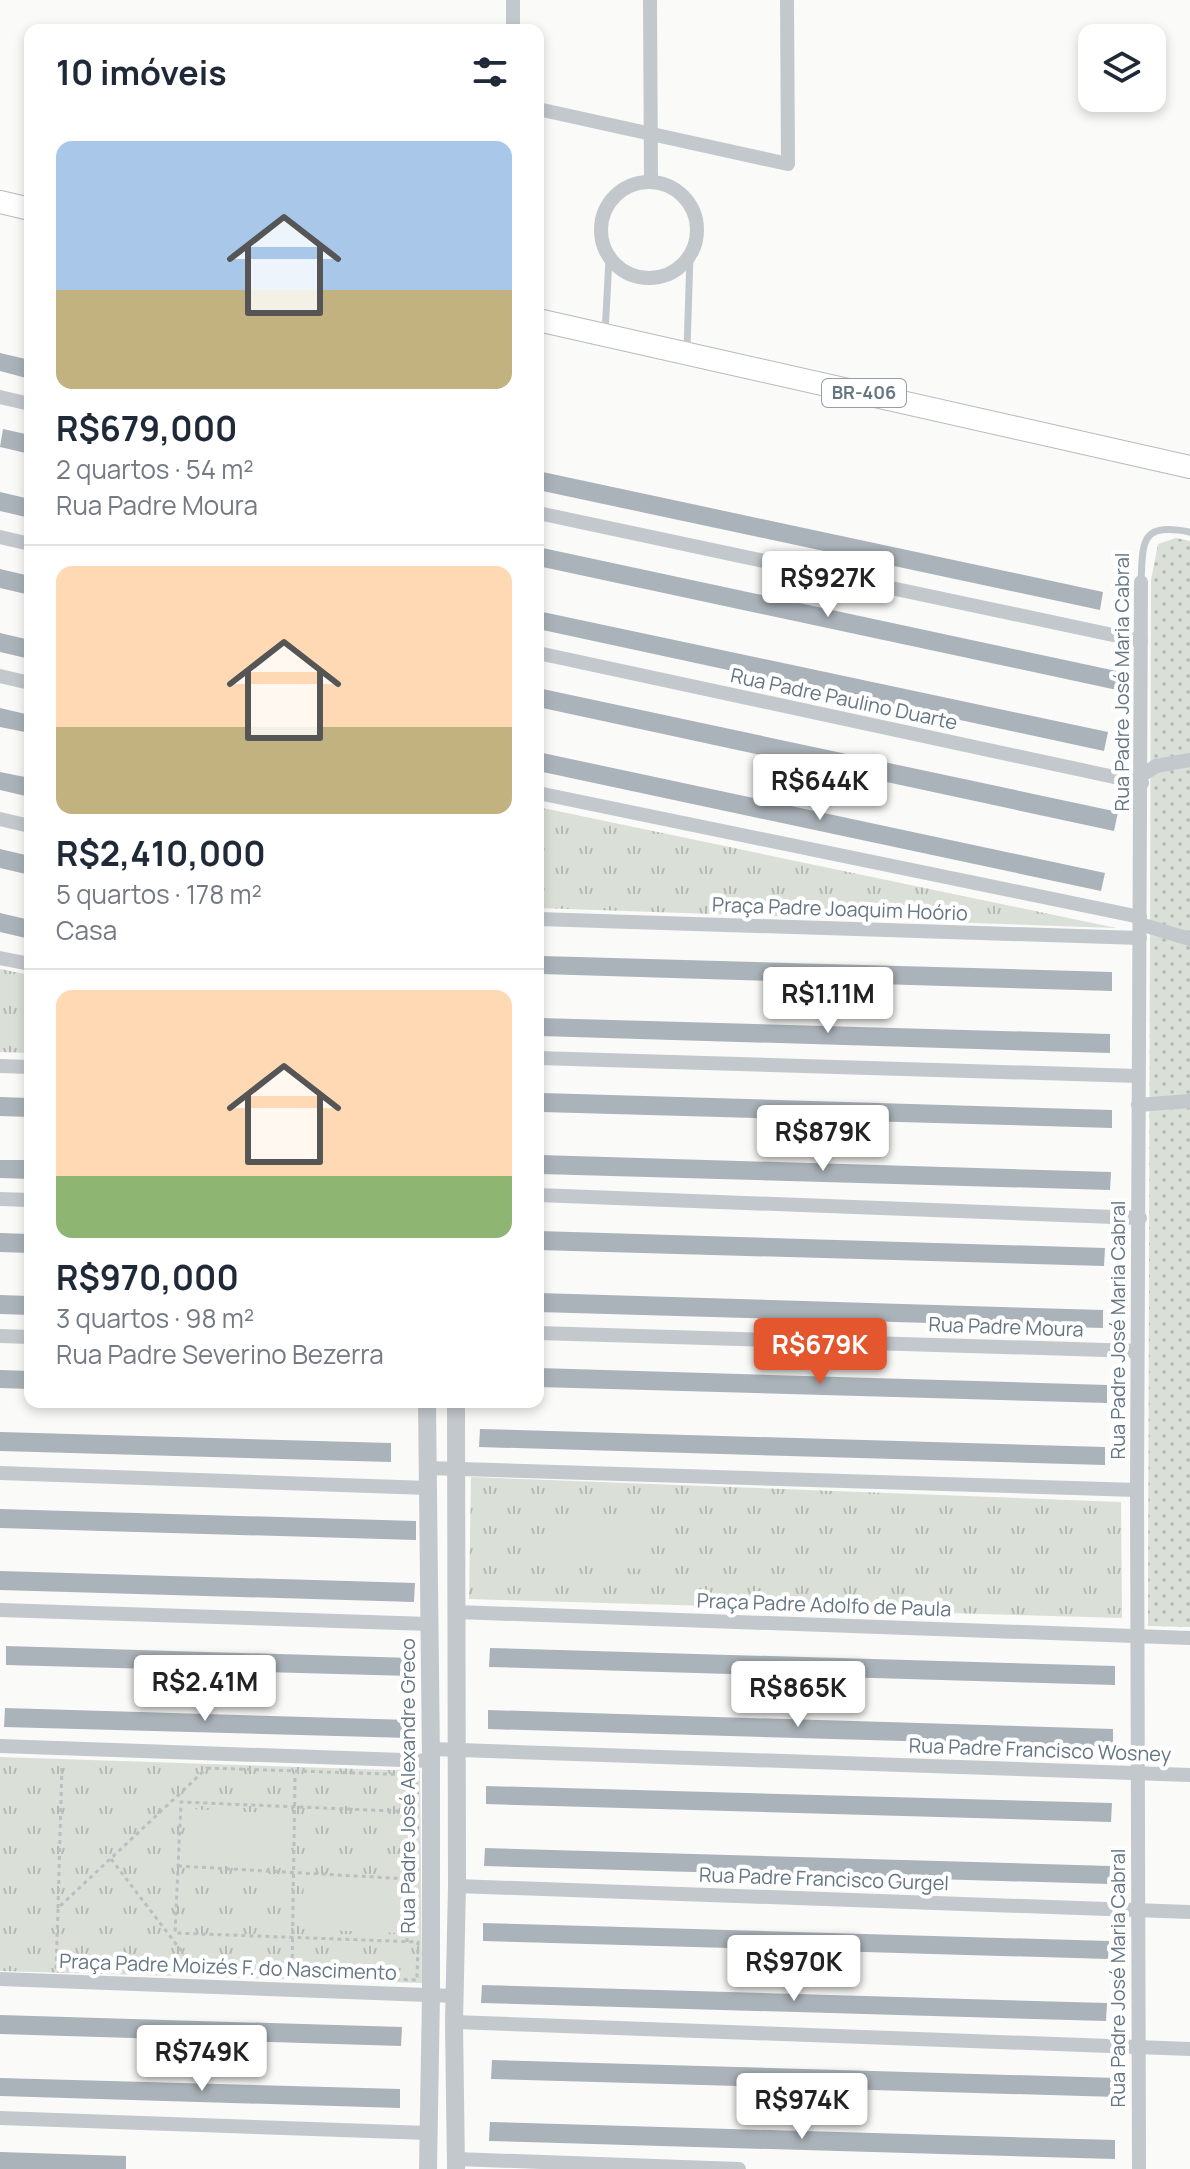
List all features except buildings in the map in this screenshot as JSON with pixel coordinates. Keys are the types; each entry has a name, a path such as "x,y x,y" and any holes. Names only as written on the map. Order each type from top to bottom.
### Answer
{"main road":[{"path":"0,202 24,208"},
{"name":"BR-406","path":"544,321 1190,467"}],"street":[{"path":"513,0 513,24"},
{"path":"650,0 651,182"},
{"path":"544,110 788,164 787,0"},
{"path":"635,183 668,185 682,194 692,207 697,223 697,240 690,256 666,276 651,279 635,277 621,270 609,259 602,246 602,215 610,201 621,190 635,183"},
{"path":"0,397 24,403"},
{"path":"544,514 1141,641"},
{"path":"0,537 24,543"},
{"name":"Rua Padre José Maria Cabral","path":"1139,2169 1137,1351 1141,582"},
{"name":"Rua Padre Paulino Duarte","path":"544,654 1142,779"},
{"path":"0,676 24,682"},
{"path":"1142,779 1156,766 1190,760"},
{"name":"Praça Padre Joaquim Hoório","path":"544,794 1140,926"},
{"path":"0,819 24,825"},
{"name":"Praça Padre Joaquim Hoório","path":"544,919 1140,926"},
{"path":"1140,926 1190,939"},
{"path":"0,958 24,963"},
{"path":"544,1058 1138,1076"},
{"path":"0,1066 24,1067"},
{"path":"1138,1105 1190,1101"},
{"path":"544,1195 1140,1218"},
{"path":"0,1199 24,1200"},
{"name":"Rua Padre Moura","path":"544,1333 1137,1351"},
{"path":"0,1336 24,1337"},
{"name":"Rua Padre José Alexandre Greco","path":"427,1408 431,1755 428,2169"},
{"path":"456,1408 456,2164 739,2169"},
{"path":"427,1468 1137,1490"},
{"path":"0,1473 428,1488"},
{"path":"0,1610 429,1624"},
{"name":"Praça Padre Adolfo de Paula","path":"457,1612 1190,1638"},
{"path":"0,1746 431,1755"},
{"name":"Rua Padre Francisco Wosney","path":"431,1755 457,1749 1190,1775"},
{"name":"Rua Padre Francisco Gurgel","path":"457,1886 1190,1912"},
{"name":"Praça Padre Moizés F. do Nascimento","path":"0,1979 454,1996"},
{"path":"454,2022 1190,2049"},
{"path":"0,2118 428,2133"}],"lane":[{"path":"687,353 690,256"},
{"path":"605,335 609,259"},
{"name":"Rua Padre José Maria Cabral","path":"1141,582 1146,537 1166,530 1190,532"}],"path":[{"path":"56,1969 62,1763"},
{"path":"192,1767 416,1775 417,1812 181,1802 175,1933 418,1942"},
{"path":"58,1908 207,1768"},
{"path":"292,1990 295,1769"},
{"path":"407,1942 411,1812"},
{"path":"110,1858 199,1973"},
{"path":"178,1866 409,1879"}],"green space":[{"path":"1176,538 1190,541 1190,1627 1148,1626 1151,580 1158,544"},
{"path":"544,808 1116,928 544,908"},
{"path":"0,969 24,974 24,1053 0,1052"},
{"path":"471,1477 1121,1502 1122,1618 469,1599"},
{"path":"547,1514 645,1519 642,1569 544,1563"},
{"path":"0,1757 420,1771 422,1983 0,1971"},
{"path":"190,1809 288,1814 285,1864 187,1858"},
{"path":"304,1879 402,1883 400,1933 302,1929"}]}
